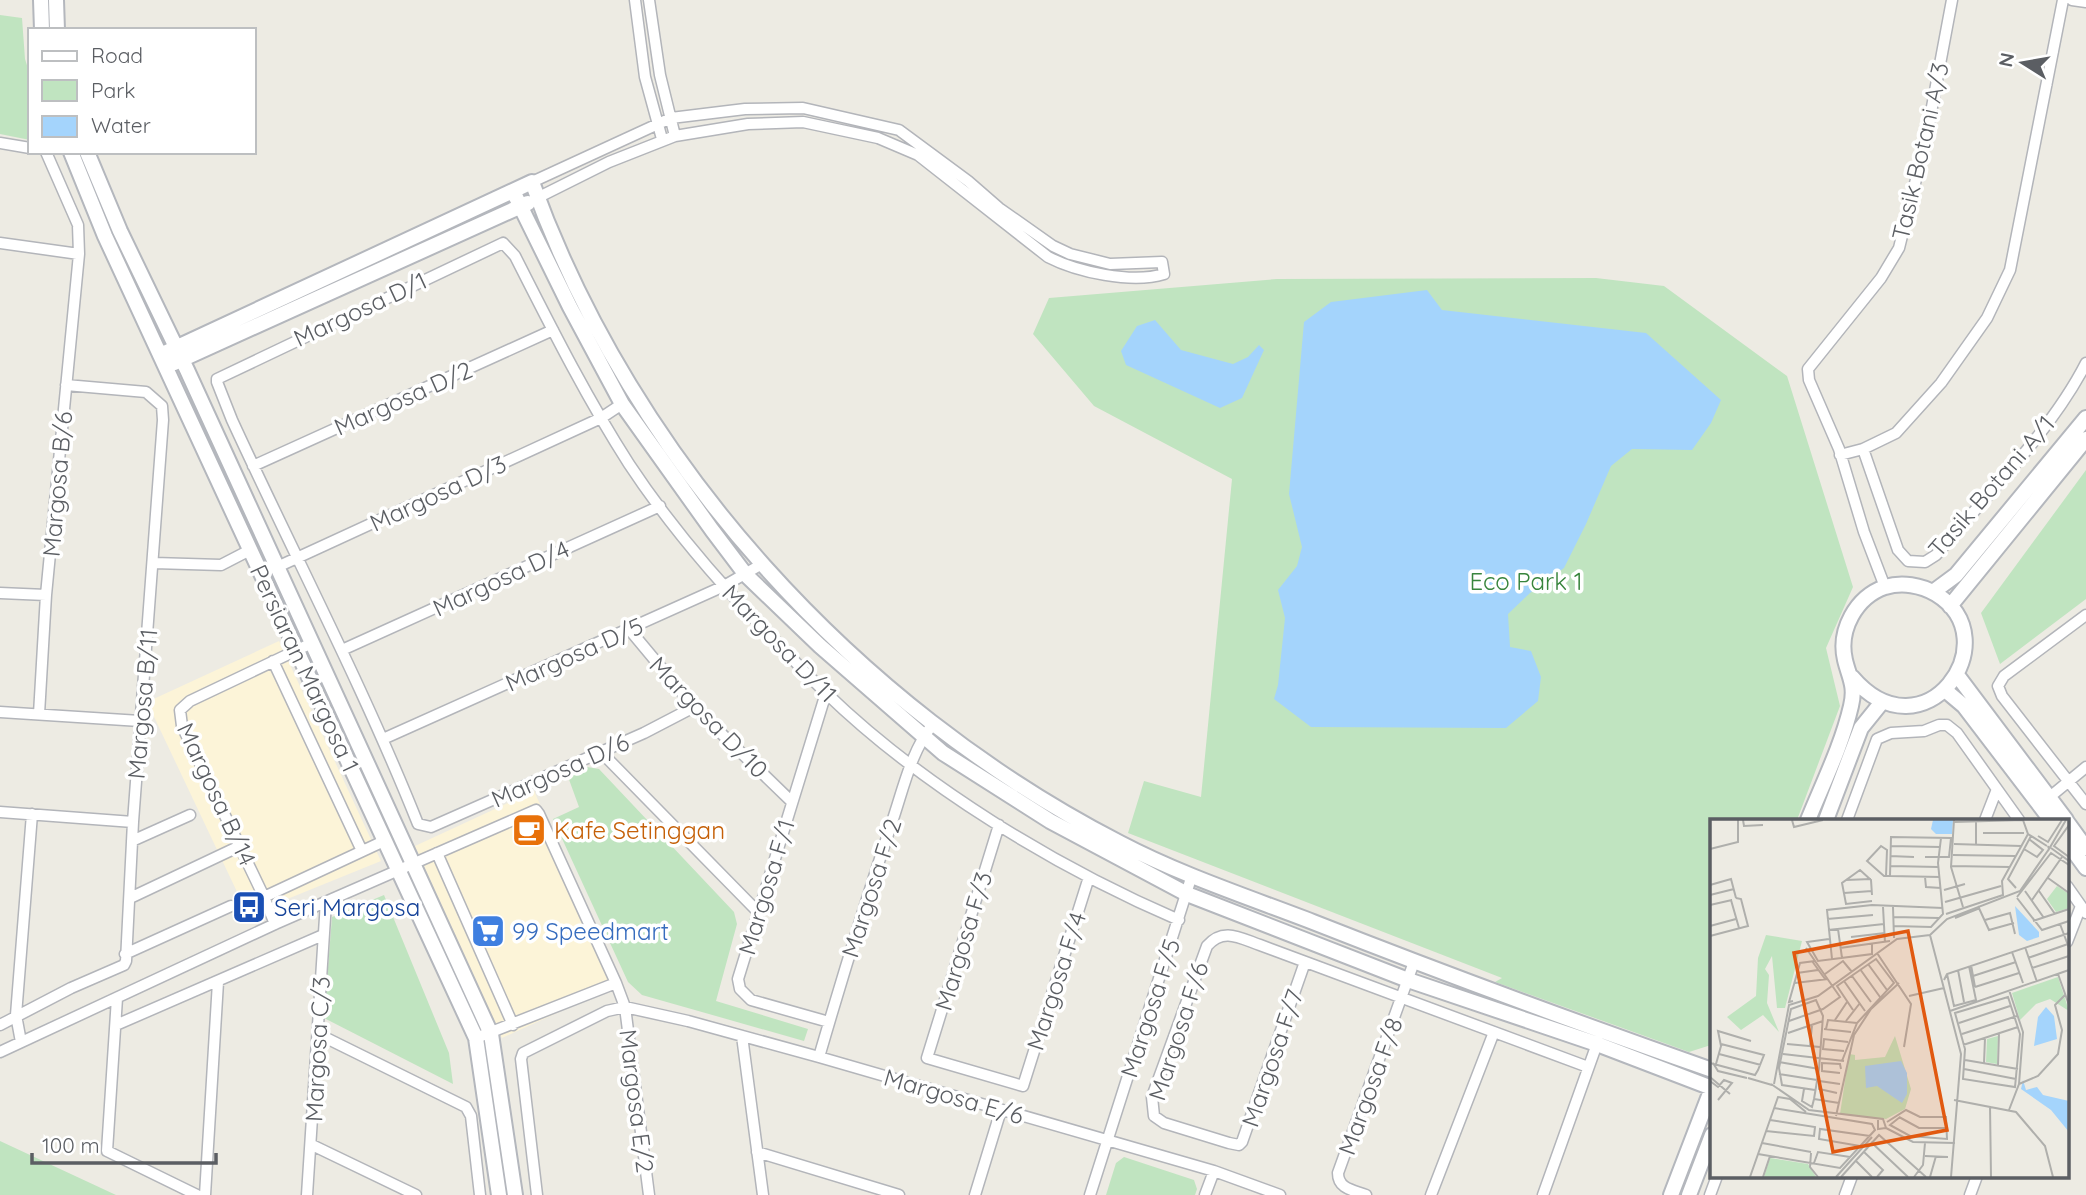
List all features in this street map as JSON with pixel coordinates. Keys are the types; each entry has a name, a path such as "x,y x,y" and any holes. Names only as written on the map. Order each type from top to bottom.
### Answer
{"street":[{"path":"41,0 42,28"},
{"path":"56,0 57,28"},
{"path":"635,0 645,77 662,139"},
{"path":"649,0 660,75 675,136"},
{"name":"Tasik Botani A/3","path":"1840,455 1807,374 1808,369 1881,278 1899,248 1926,139 1952,0"},
{"path":"1885,587 1864,533 1840,455 1863,449 1896,433 1941,383 1987,318 2010,270 2063,0"},
{"path":"2072,0 2086,2"},
{"path":"645,77 660,75"},
{"path":"163,361 181,359 195,345 657,123 670,118 745,109 803,108 899,130 968,181 999,208 1053,246 1069,254 1110,264 1162,262 1164,274 1110,275 1080,271 1064,265 1027,241 918,155 895,144 803,122 748,124 662,139 520,206 195,345"},
{"path":"870,136 872,123"},
{"path":"895,144 899,130"},
{"path":"0,144 28,148"},
{"name":"Margosa B/6","path":"39,714 46,595 79,254 78,225 47,154"},
{"name":"Persiaran Margosa 1","path":"72,154 105,236 250,551 299,650 384,841 405,868"},
{"name":"Persiaran Margosa 1","path":"88,154 120,230 312,643 405,868 483,1036 515,1195"},
{"path":"532,182 561,256 615,363 636,399 724,520 762,564 858,662 933,724 989,765 1053,806 1122,844 1192,875 1600,1037 1710,1087"},
{"path":"513,191 622,404 746,575 820,646 922,737 981,779 1050,821 1187,894 1408,980 1710,1069"},
{"path":"0,243 79,254"},
{"name":"Margosa D/11","path":"503,243 515,256 576,377 629,463 724,586 826,693 912,765 999,825 1089,877 1179,920"},
{"name":"Margosa D/1","path":"253,466 217,379 503,243"},
{"path":"167,330 195,345"},
{"name":"Margosa D/2","path":"253,466 553,330"},
{"name":"Tasik Botani A/1","path":"1863,449 1898,550 1908,561 1925,562 1936,555 2042,430 2076,383 2086,363"},
{"name":"Margosa B/11","path":"66,385 146,392 162,406 154,562 140,721 125,954"},
{"name":"Margosa D/3","path":"275,568 601,418 622,404"},
{"path":"1933,592 1956,575 2086,418"},
{"path":"1950,606 2086,439"},
{"path":"253,466 383,739"},
{"name":"Margosa D/4","path":"342,650 660,506"},
{"path":"154,562 221,565 250,551"},
{"name":"Margosa D/5","path":"383,739 724,586 762,564"},
{"path":"1910,585 1933,592 1950,606 1960,621 1964,639 1963,658 1957,675 1945,690 1931,700 1898,706 1882,702 1865,692 1852,677 1845,660 1843,642 1847,624 1856,608 1869,595 1885,587 1910,585"},
{"path":"0,593 46,595"},
{"path":"2086,615 1999,680 1998,687 2002,696 2086,804"},
{"name":"Margosa D/10","path":"629,629 694,707 792,802"},
{"name":"Margosa B/14","path":"275,924 182,726 180,710 190,701 312,643"},
{"path":"273,661 362,851"},
{"path":"1957,675 2044,801 2050,819"},
{"path":"1809,819 1845,727 1852,703 1852,677"},
{"path":"1945,690 1964,706 2044,801 2064,819"},
{"name":"Margosa F/1","path":"826,693 738,979 740,989 751,1000 829,1022"},
{"path":"1827,819 1861,728 1882,702"},
{"name":"Margosa D/6","path":"383,739 418,824 430,827 601,752 694,707"},
{"path":"0,712 140,721"},
{"name":"Margosa F/2","path":"818,1057 866,901 912,765 922,737 933,724"},
{"path":"1848,819 1874,744 1882,735 1924,731 1939,725 1947,725 1957,733 2018,819"},
{"path":"601,752 758,912"},
{"path":"2044,801 2086,768"},
{"path":"1986,819 1997,789"},
{"name":"Margosa E/2","path":"437,853 536,810 539,814 625,1007 649,1195"},
{"path":"0,812 133,822"},
{"path":"21,1042 16,1015 32,814"},
{"path":"132,841 190,815"},
{"path":"2068,824 2086,848"},
{"name":"Margosa F/3","path":"999,825 927,1058 1023,1086"},
{"path":"264,897 384,841"},
{"path":"2068,843 2086,868"},
{"path":"130,898 240,846"},
{"path":"0,1052 275,924 437,853 513,1025"},
{"name":"Margosa F/5","path":"1090,1195 1192,875"},
{"name":"Margosa F/4","path":"1023,1086 1089,877"},
{"path":"2068,887 2083,909 2068,940"},
{"name":"Margosa C/3","path":"307,1195 326,902"},
{"path":"0,1025 71,988 124,965 125,954 231,906"},
{"name":"Margosa F/6","path":"1191,1132 1164,1123 1154,1116 1152,1097 1207,946 1220,935 1230,934 1305,962"},
{"path":"116,1025 323,936"},
{"path":"1305,962 1588,1068"},
{"name":"Margosa F/7","path":"1191,1132 1239,1145 1242,1142 1305,962"},
{"name":"Margosa F/8","path":"1366,1195 1344,1187 1338,1181 1338,1173 1414,962"},
{"path":"205,1195 218,982"},
{"path":"483,1036 616,983"},
{"path":"117,998 107,1151 197,1195"},
{"path":"537,1195 521,1059 529,1048 607,1011 625,1007"},
{"name":"Margosa E/6","path":"625,1007 688,1021 818,1057 1214,1171 1280,1195"},
{"path":"1431,1195 1494,1032"},
{"path":"318,1034 466,1107 471,1116 480,1195"},
{"name":"Persiaran Margosa 1","path":"483,1036 499,1195"},
{"path":"742,1036 763,1195"},
{"path":"1543,1195 1600,1037"},
{"path":"1671,1195 1710,1093"},
{"path":"975,1195 1000,1110"},
{"path":"1689,1195 1710,1140"},
{"path":"312,1145 416,1195"},
{"path":"757,1152 899,1195"},
{"path":"1205,1195 1214,1171"},
{"path":"1710,1195 1716,1178"},
{"path":"1845,1195 1851,1178"},
{"path":"1970,1195 1976,1178"}],"shaded area":[{"path":"279,641 381,861 248,915 147,702"},
{"path":"534,791 621,984 502,1038 415,846"}],"green space":[{"path":"0,15 22,18 28,69 28,140 0,134"},
{"name":"Eco Park 1","path":"1596,278 1664,286 1787,376 1853,587 1826,648 1840,706 1797,819 1710,819 1710,1045 1689,1052 1495,982 1502,978 1128,833 1144,781 1201,797 1232,479 1094,406 1033,334 1049,298 1277,279"},
{"path":"2086,470 2086,599 2000,664 1981,613"},
{"path":"587,767 599,769 734,912 737,924 716,1001 808,1029 804,1041 642,995 628,982 553,819 579,807 567,774"},
{"path":"384,895 449,1053 453,1084 324,1018 332,917"},
{"path":"0,1141 116,1195 0,1195"},
{"path":"1124,1157 1194,1180 1197,1189 1195,1195 1106,1195 1116,1163"}],"water":[{"path":"1427,290 1442,310 1646,333 1721,400 1711,423 1692,450 1632,449 1611,466 1564,568 1530,593 1508,614 1510,647 1531,651 1541,677 1538,701 1506,728 1311,727 1274,699 1285,618 1278,590 1297,566 1302,547 1289,494 1304,322 1331,302"},
{"path":"1155,320 1181,350 1233,364 1248,357 1259,345 1264,350 1242,398 1220,408 1126,365 1121,351 1137,326"}],"place":[{"name":"Kafe Setinggan","path":"529,830"},
{"name":"Seri Margosa","path":"249,907"},
{"name":"99 Speedmart","path":"488,931"}]}
